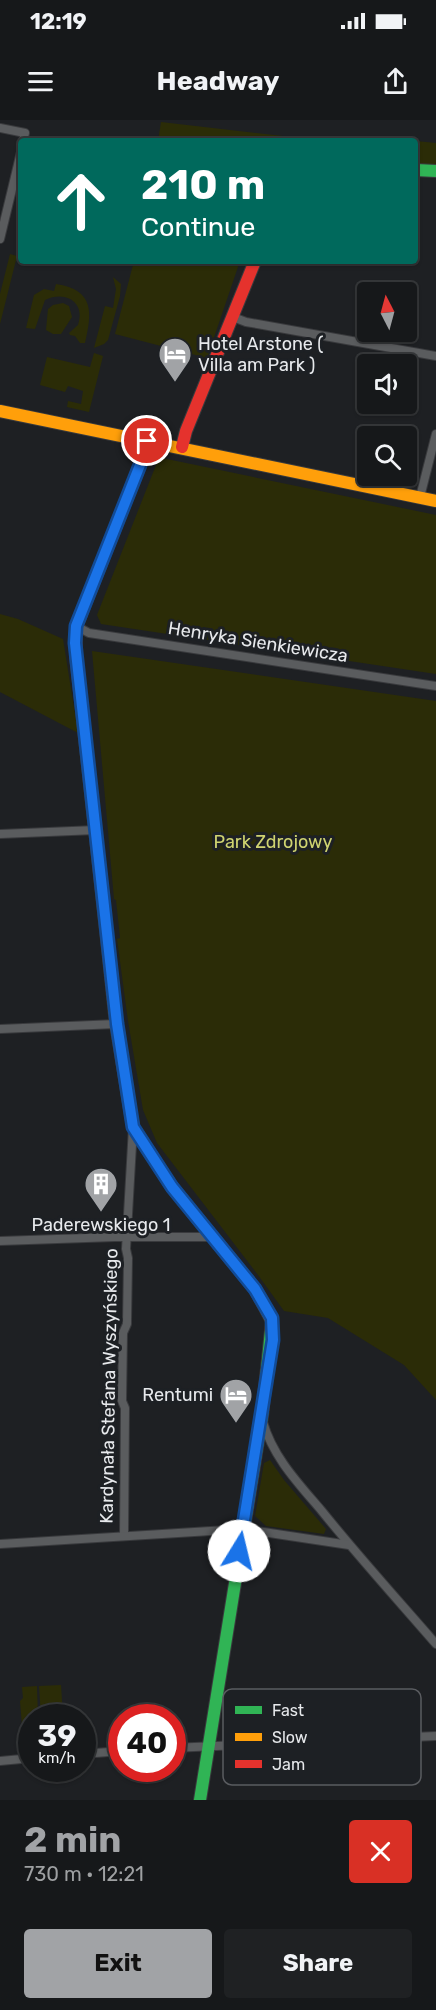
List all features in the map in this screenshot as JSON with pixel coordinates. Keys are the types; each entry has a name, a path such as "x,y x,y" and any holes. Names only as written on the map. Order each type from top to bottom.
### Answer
{"street":[{"path":"0,128 25,133 24,138"},
{"path":"0,239 18,164"},
{"path":"418,170 436,171"},
{"path":"182,447 186,430 254,264"},
{"path":"233,317 246,322 436,356"},
{"path":"0,411 436,501"},
{"path":"420,497 436,434"},
{"path":"147,441 140,465 76,626 75,643 117,1024 133,1127 172,1187 255,1289 272,1318 273,1340 200,1800"},
{"name":"Henryka Sienkiewicza","path":"76,626 89,633 436,686"},
{"path":"0,834 96,830"},
{"path":"0,1029 117,1024"},
{"name":"Kardynała Stefana Wyszyńskiego","path":"124,1536 123,1333 127,1324 129,1258 126,1249 133,1127"},
{"path":"0,1241 212,1237"},
{"path":"262,1416 267,1436 279,1459 349,1545 436,1644"},
{"path":"0,1544 243,1529 349,1545"},
{"path":"421,1737 436,1736"},
{"path":"186,1747 223,1744"},
{"path":"0,1761 18,1759"}],"green space":[{"path":"161,122 283,136 283,138 158,138"},
{"path":"418,141 436,143 436,166 418,164"},
{"path":"10,254 17,256 0,324 0,294"},
{"path":"133,264 239,264 207,358 115,334"},
{"path":"113,277 121,284 120,296 108,340 94,348 105,306 113,308 116,289"},
{"path":"56,284 78,292 88,304 89,322 85,343 80,343 75,336 69,333 78,325 80,317 76,304 66,297 52,297 45,300 35,329 26,328 34,295 44,289 54,291"},
{"path":"63,303 69,306 72,317 61,334 53,334 46,330 48,309 53,305"},
{"path":"94,353 103,356 89,412 67,407 68,401 81,404 83,391 68,386 65,392 40,385 47,357 90,367"},
{"path":"162,458 436,515 436,674 101,624 97,615 156,465"},
{"path":"0,614 18,619 63,639 78,733 0,692"},
{"name":"Park Zdrojowy","path":"92,651 436,701 436,1400 404,1365 328,1318 284,1311 157,1143 143,1110 117,939 120,938 116,900 114,899"},
{"path":"270,1460 326,1529 324,1534 266,1526 255,1516 264,1463"},
{"path":"61,1685 62,1704 40,1704 39,1686"},
{"path":"37,1686 38,1704 20,1704 23,1698 22,1687"}],"traffic: fast":[{"path":"418,170 436,171"},
{"path":"76,656 108,949"},
{"path":"200,1800 262,1416 272,1321"}],"traffic: slow":[{"path":"0,411 436,501"},
{"path":"76,656 76,627 140,465 147,441"},
{"path":"108,949 116,1024 133,1127 172,1187 255,1289 272,1321"}],"traffic: jam":[{"path":"182,447 186,431 254,264"}],"place":[{"name":"Hotel Arstone ( Villa am Park )","path":"175,383"},
{"name":"Paderewskiego 1","path":"101,1213"},
{"name":"Rentumi","path":"236,1424"}],"route":[{"path":"147,441 140,465 76,626 75,643 119,1042 133,1127 172,1187 255,1289 272,1318 273,1340 239,1551"}]}
